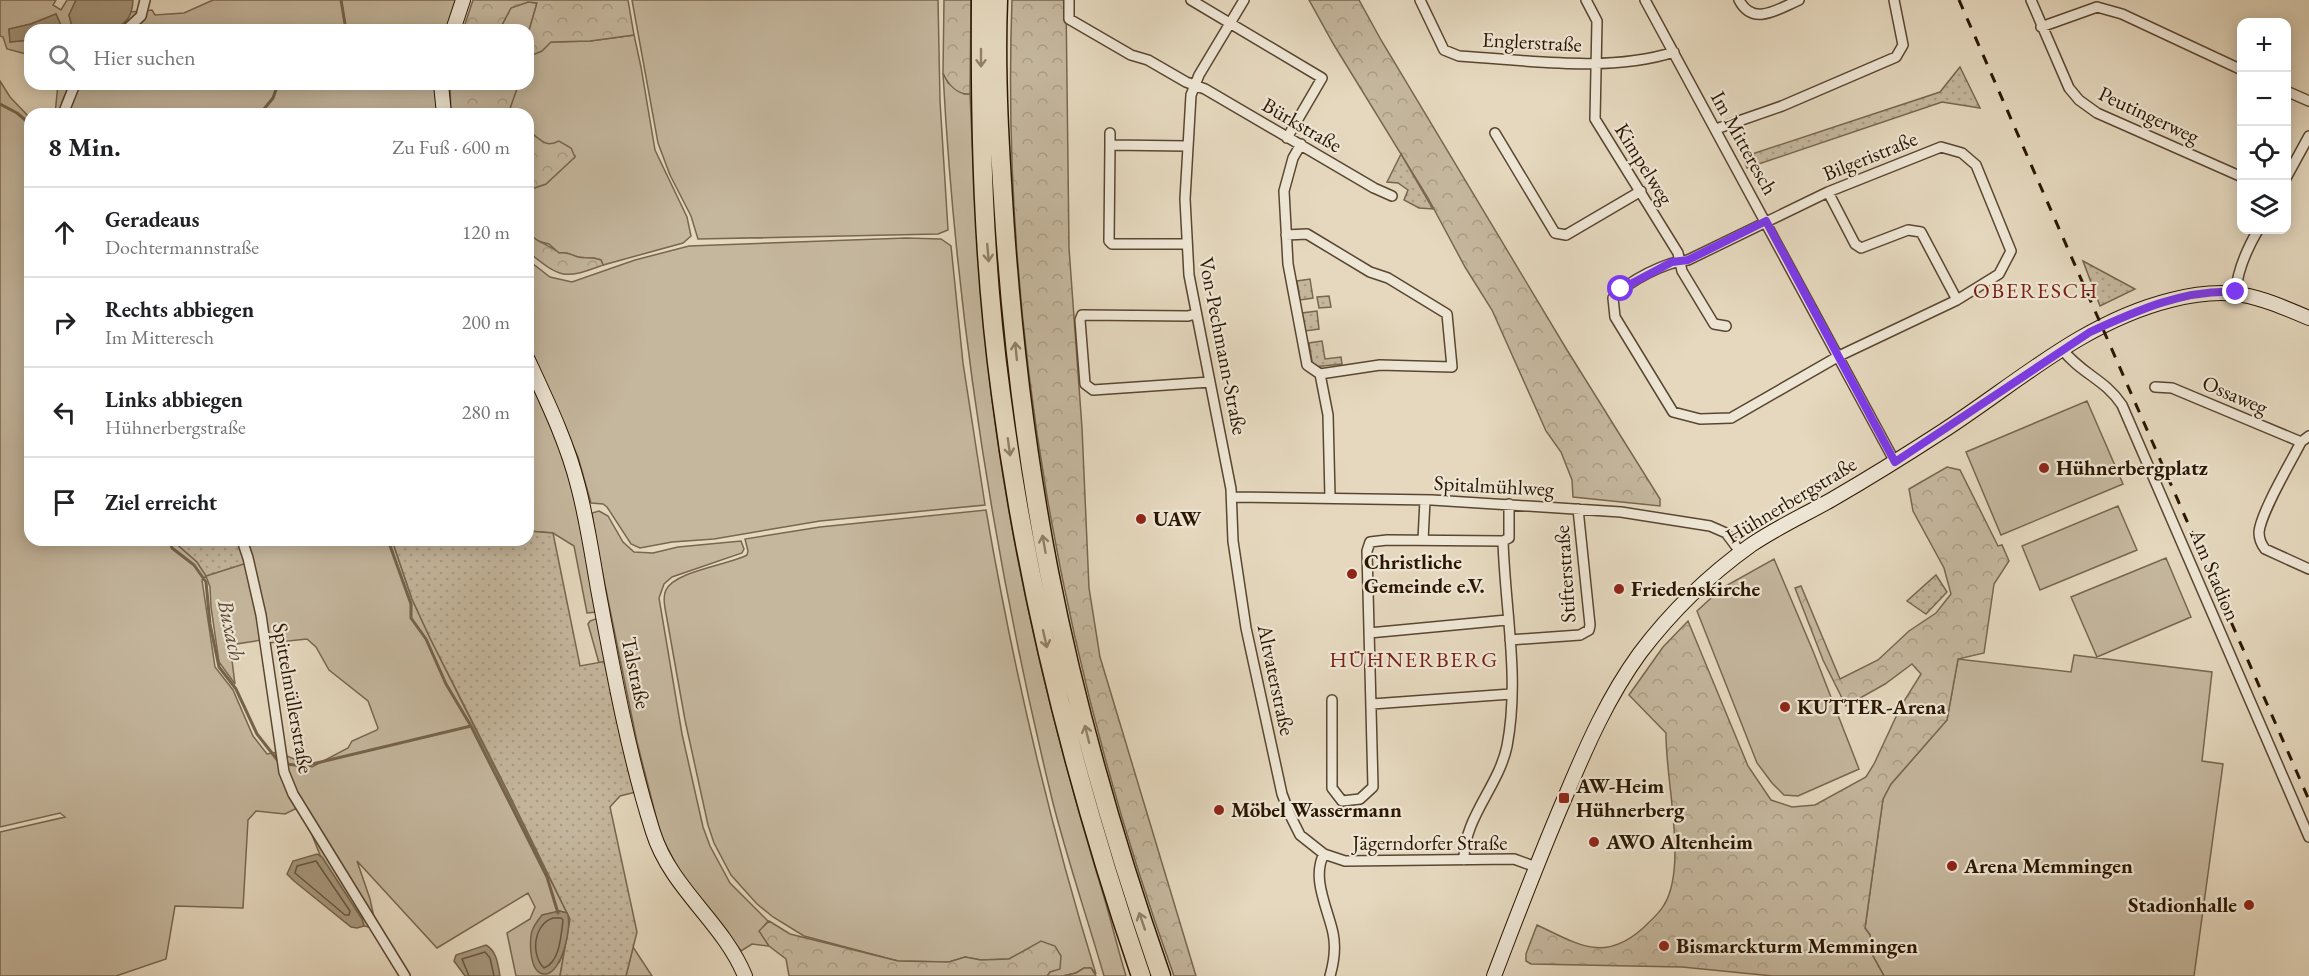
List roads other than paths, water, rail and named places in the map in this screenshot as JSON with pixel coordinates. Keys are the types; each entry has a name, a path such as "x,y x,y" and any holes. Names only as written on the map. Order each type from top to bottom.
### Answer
{"highway":[{"path":"981,0 984,209 1000,391 1013,475 1033,588 1066,731 1115,898 1141,976"},
{"path":"998,0 998,102 1003,194 1018,371 1029,456 1049,571 1073,682 1102,793 1161,976"}],"street":[{"path":"132,24 141,16 145,0"},
{"path":"455,24 464,0"},
{"name":"Bürkstraße","path":"1069,0 1068,19 1131,55 1148,60 1205,89 1374,188 1392,196"},
{"path":"1191,0 1322,78 1287,138"},
{"name":"Von-Pechmann-Straße","path":"1232,497 1195,314 1186,244 1185,199 1191,95 1194,85 1244,0"},
{"name":"Englerstraße","path":"1420,0 1444,50 1459,56 1597,64 1648,60 1674,52"},
{"name":"Kimpelweg","path":"1586,0 1597,21 1595,119 1678,253 1682,271 1714,324 1726,326"},
{"name":"Im Mitteresch","path":"1645,0 1895,462"},
{"path":"1739,0 1744,9 1754,14 1765,14 1799,0"},
{"path":"1716,129 1782,106 1896,57 1903,45 1894,0"},
{"name":"Peutingerweg","path":"2031,0 2069,88 2079,100 2097,113 2237,175"},
{"path":"2041,27 2097,7 2121,14 2237,68"},
{"path":"65,108 73,90"},
{"path":"442,90 443,108"},
{"path":"2291,93 2309,102"},
{"path":"1110,133 1110,241 1112,244 1186,244"},
{"path":"1495,133 1555,233 1566,235 1641,191"},
{"path":"2291,168 2309,136"},
{"path":"1286,235 1308,234 1370,272 1388,278 1447,314 1452,367 1380,365 1320,374 1307,365 1288,264 1286,235 1284,191 1293,158 1301,144"},
{"path":"1110,145 1187,146"},
{"name":"Bilgeristraße","path":"1941,147 1962,153 1976,165 2011,251 1999,274 1957,300 1839,356 1731,417 1700,419 1674,412 1615,317 1613,298 1621,289 1672,262 1688,260 1828,192 1941,147"},
{"path":"1828,192 1855,244 1861,248 1908,230 1921,232 1957,300"},
{"path":"2236,292 2245,256 2256,234"},
{"name":"Hühnerbergstraße","path":"1494,976 1587,743 1621,680 1655,634 1700,586 1767,535 1895,462 2090,332 2148,307 2206,293 2236,292 2253,296 2309,318"},
{"path":"1195,314 1188,316 1083,315 1080,320 1085,384 1093,390 1210,382"},
{"name":"Am Stadion","path":"2062,349 2076,366 2108,387 2122,405 2309,837"},
{"name":"Talstraße","path":"534,373 554,417 579,486 616,682 636,771 656,843 674,877 727,944 744,976"},
{"path":"1320,374 1328,415 1330,497"},
{"name":"Ossaweg","path":"2155,387 2172,387 2301,442"},
{"path":"2309,436 2301,442 2259,532 2265,549 2309,569"},
{"name":"Spitalmühlweg","path":"1232,497 1425,500 1621,512 1710,526 1726,533 1741,553"},
{"name":"Altvaterstraße","path":"1232,497 1233,541 1246,628 1282,794 1300,835 1324,854"},
{"path":"1423,540 1425,500"},
{"path":"1332,700 1332,788 1342,801 1360,799 1373,788 1368,551 1370,542 1375,540 1503,541 1509,538 1509,504"},
{"name":"Stifterstraße","path":"1510,640 1580,635 1589,630 1578,509"},
{"path":"1464,860 1466,839 1500,769 1507,749 1512,670 1503,541"},
{"name":"Spittelmüllerstraße","path":"244,546 261,615 284,772 293,794 405,976"},
{"path":"1369,633 1507,620"},
{"path":"1372,704 1511,694"},
{"path":"1324,854 1321,861 1321,889 1333,935 1334,956 1330,976"},
{"name":"Jägerndorfer Straße","path":"1324,854 1345,861 1359,862 1514,859 1536,867"}],"water":[{"path":"76,0 133,0 131,12 127,20 121,24 71,24 69,15"},
{"path":"56,14 60,24 31,24"},
{"path":"24,26 24,41 10,42 9,29"},
{"path":"317,854 322,857 362,919 364,926 351,927 287,874 293,861"},
{"path":"559,911 567,913 568,919 565,947 552,971 546,974 540,973 533,964 532,931 542,915"},
{"path":"486,945 495,955 500,976 465,976 454,961 456,955"}],"waterway":[{"name":"Buxach","path":"341,0 345,24"},
{"name":"Buxach","path":"265,108 276,90"},
{"name":"Buxach","path":"0,104 24,119"},
{"name":"Buxach","path":"171,546 194,565 206,582 210,624 219,667 236,689 257,734 279,762"},
{"name":"Buxach","path":"390,546 411,604 411,618 426,639 446,684 471,726 547,877 558,913"},
{"name":"Buxach","path":"286,764 304,766 471,726"}],"railway":[{"path":"1959,0 2309,800"}],"place":[{"name":"Hühnerbergplatz","path":"2044,468"},
{"name":"UAW","path":"1141,519"},
{"name":"Christliche Gemeinde e.V.","path":"1352,574"},
{"name":"Friedenskirche","path":"1619,589"},
{"name":"KUTTER-Arena","path":"1785,707"},
{"name":"AW-Heim Hühnerberg","path":"1564,798"},
{"name":"Möbel Wassermann","path":"1219,810"},
{"name":"AWO Altenheim","path":"1594,842"},
{"name":"Arena Memmingen","path":"1952,866"},
{"name":"Stadionhalle","path":"2249,905"},
{"name":"Bismarckturm Memmingen","path":"1664,946"}],"district":[{"name":"OBERESCH","path":"2036,290"},
{"name":"HÜHNERBERG","path":"1414,659"}]}
